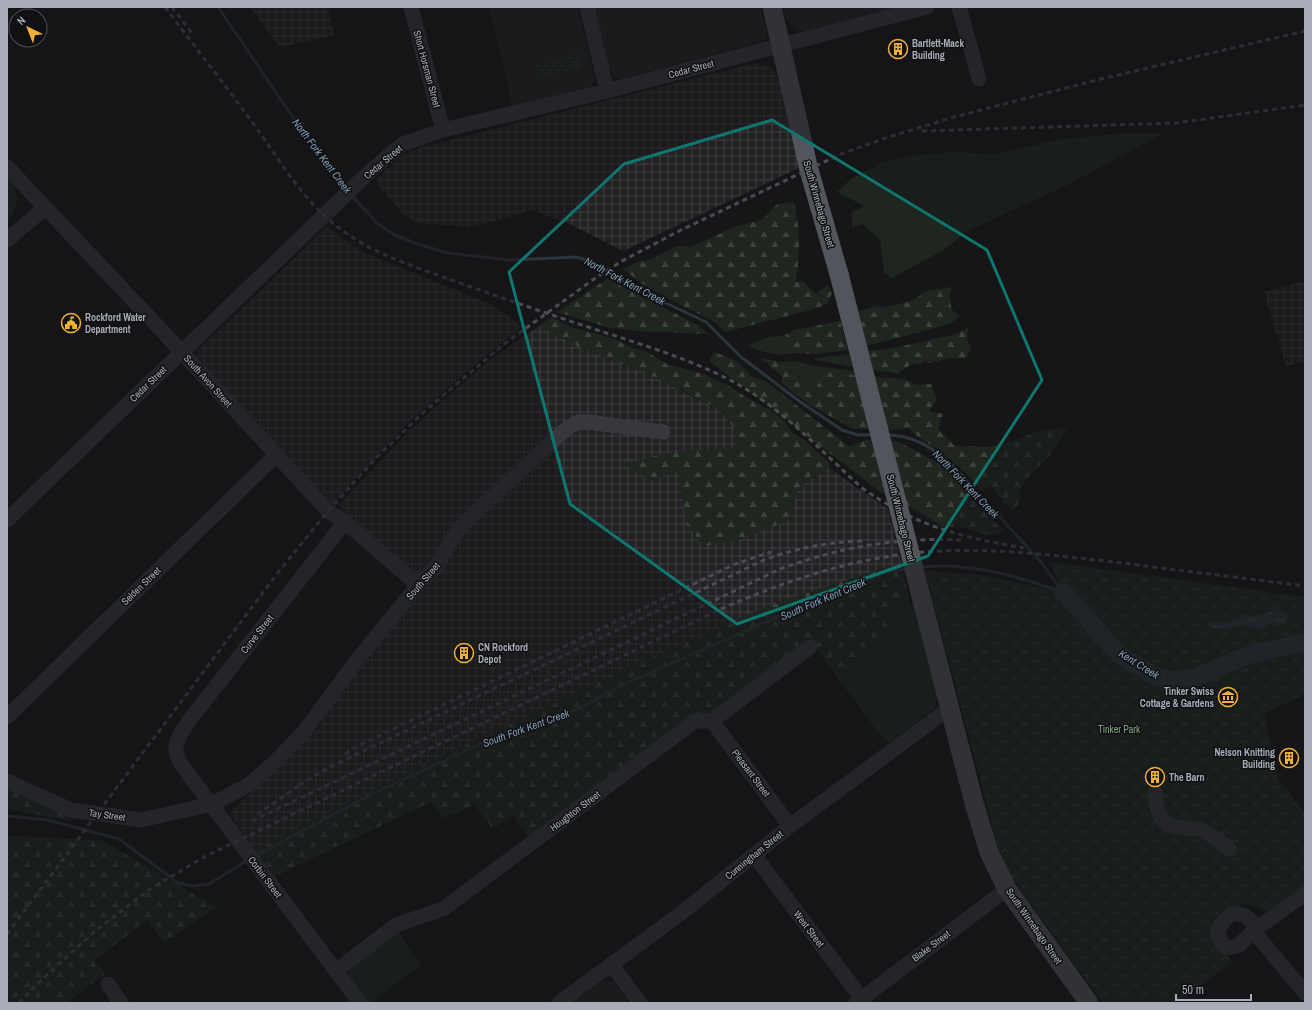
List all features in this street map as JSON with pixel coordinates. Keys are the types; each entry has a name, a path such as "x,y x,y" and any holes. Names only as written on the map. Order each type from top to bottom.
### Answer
{"main road":[{"name":"South Winnebago Street","path":"772,7 809,170 839,274 974,803 989,852 1007,889 1089,1003"}],"street":[{"name":"Short Horsman Street","path":"411,7 443,130"},
{"path":"587,7 607,91"},
{"name":"Cedar Street","path":"7,520 364,177 403,144 443,130 607,91 927,7"},
{"path":"959,7 979,79"},
{"name":"South Avon Street","path":"7,167 182,352 328,511 345,522 418,585"},
{"path":"7,240 45,208"},
{"name":"South Street","path":"212,804 247,786 274,763 304,732 357,660 418,585 437,565 463,524 567,428 578,422 588,422 663,432"},
{"name":"Selden Street","path":"7,717 276,455"},
{"name":"Curve Street","path":"175,748 180,734 188,722 345,522"},
{"name":"Houghton Street","path":"336,971 396,925 443,909 696,721 712,721 810,647"},
{"name":"Cunningham Street","path":"559,1003 684,911 790,826 950,708"},
{"name":"Pleasant Street","path":"712,721 790,826"},
{"name":"Corbin Street","path":"175,748 179,761 360,1003"},
{"name":"Tay Street","path":"7,781 71,810 142,820 212,804"},
{"path":"1155,792 1155,803 1162,818 1172,826 1198,829 1230,849"},
{"name":"West Street","path":"754,855 861,1002"},
{"name":"Blake Street","path":"861,1002 1007,889"},
{"path":"1305,894 1256,930 1305,993"},
{"path":"611,964 640,1003"},
{"path":"108,984 121,1003"}],"highlighted area":[{"path":"772,120 987,250 1042,380 928,556 737,624 570,504 509,272 624,164"}],"shaded area":[{"path":"250,7 328,7 334,35 280,47"},
{"path":"489,7 577,7 595,79 591,87 513,108"},
{"path":"594,7 760,7 767,32 766,38 760,42 621,79 615,77 610,70"},
{"path":"783,7 899,7 805,31 797,31 786,19"},
{"path":"756,63 770,67 778,77 803,166 623,251 572,225 532,210 471,227 417,223 402,213 378,185 377,178 403,155 419,148"},
{"path":"327,227 360,251 487,303 513,319 521,327 460,377 404,427 332,504 210,372 197,355 197,351"},
{"path":"1305,281 1305,361 1286,366 1264,292"},
{"path":"539,326 577,346 623,365 645,372 719,409 735,429 737,447 718,450 651,480 678,471 687,524 790,520 798,488 829,468 888,509 902,566 880,569 776,603 633,665 448,753 254,850 230,813 320,726 333,702 426,584 359,527 339,505 408,432 430,412 488,361"},
{"path":"606,980 614,982 629,1003 573,1003"}],"green space":[{"path":"579,53 583,67 538,79 534,66"},
{"path":"1125,133 1165,133 1065,186 966,232 947,248 892,278 884,272 880,240 862,224 852,228 852,212 864,206 837,192 851,179 883,162 916,155 952,152 996,154 1061,139"},
{"path":"7,177 14,188 17,199 14,210 7,221"},
{"path":"794,202 798,223 799,242 796,282 803,281 815,294 828,285 832,293 827,304 814,309 725,332 712,320 686,308 641,283 623,269 641,261 649,260 677,246 690,247 737,226 762,220 777,204"},
{"path":"607,279 699,326 708,334 636,331 607,327 557,312"},
{"path":"952,287 949,296 952,310 959,315 956,320 943,326 866,346 857,312 876,306 886,307 912,301 926,291"},
{"path":"552,317 571,327 615,339 632,348 645,351 667,364 703,374 731,387 770,410 783,420 792,432 803,439 830,464 829,468 798,488 790,520 734,542 703,546 687,524 678,471 651,480 622,464 672,452 736,447 735,429 719,409 645,372 577,346 539,326"},
{"path":"840,321 848,350 814,354 793,353 785,335 795,330"},
{"path":"968,328 967,339 971,350 965,359 950,358 930,363 925,361 920,364 910,365 898,373 872,370 867,351 889,349 953,335"},
{"path":"785,335 793,353 770,353 757,350 748,345 769,337"},
{"path":"715,352 737,361 752,377 764,380 849,446 867,440 896,441 945,466 964,491 1004,531 989,536 966,528 941,526 918,511 879,491 709,361"},
{"path":"849,354 852,367 811,359"},
{"path":"761,358 780,363 818,391 817,385 818,383 823,384 827,377 826,373 842,371 853,375 905,379 916,385 931,384 937,400 929,411 943,414 938,429 955,446 995,447 1049,429 1067,429 1048,457 1029,476 1020,490 1020,502 1013,511 1004,503 990,485 983,492 949,458 921,439 909,428 899,430 853,429 808,404 782,383 782,376"},
{"path":"794,361 815,366 853,371 853,375 839,372 836,373 829,377 823,384 818,383 819,391 807,385 799,376 792,374 779,362"},
{"name":"Tinker Park","path":"1050,562 1305,597 1305,694 1266,712 1265,718 1278,778 1305,814 1305,885 1268,912 1243,903 1208,930 1232,962 1177,1003 1103,1003 1009,874 998,847 925,571 981,575 1062,592"},
{"path":"902,566 909,598 897,603 891,621 880,635 856,656 848,671 837,677 815,646 712,714 530,839 513,816 492,829 475,805 443,818 431,802 275,876 254,850 448,753 633,665 776,603 880,569"},
{"path":"909,598 910,603 914,605 938,696 934,709 889,743 880,735 837,677 848,671 856,656 880,635 891,621 897,603"},
{"path":"7,787 76,815 71,821 7,809"},
{"path":"20,836 103,841 216,907 164,943 147,920 95,960 105,974 66,1003 7,1003 7,837"},
{"path":"398,932 422,965 369,1003 349,976 350,968"}],"water":[{"path":"1277,610 1284,612 1288,618 1285,624 1279,625 1272,623 1258,628 1245,626 1217,629 1209,626 1208,622 1229,622 1257,614 1263,617 1269,612"}],"waterway":[{"name":"North Fork Kent Creek","path":"218,7 285,106 346,189"},
{"name":"North Fork Kent Creek","path":"351,195 377,223 393,234 417,244 448,253 509,260 577,257 589,261 634,288 706,322 741,357 799,401 842,430 858,435 873,435"},
{"name":"North Fork Kent Creek","path":"886,435 905,437 922,443 937,452 951,464 1042,563 1062,591"},
{"name":"South Fork Kent Creek","path":"920,567 939,566 975,568 1010,576 1063,592"},
{"name":"South Fork Kent Creek","path":"255,856 370,795 476,746 578,709 620,686 841,589 890,571 907,569"},
{"name":"Kent Creek","path":"1063,592 1120,655 1157,678 1173,680 1194,678 1248,655 1305,642"},
{"name":"South Fork Kent Creek","path":"7,816 48,820 119,839 178,883 193,886 209,884 248,860"}],"railway":[{"path":"165,7 309,200 336,226 352,237 377,251 417,268 663,352 714,372 766,402 862,488 901,512 920,521 959,534 1024,548"},
{"path":"172,7 194,36"},
{"path":"7,934 276,575 328,511 377,457 426,410 504,344 594,279 622,261 679,231 841,154 886,138 954,117 1101,79 1305,31"},
{"path":"922,131 1176,123 1305,105"},
{"path":"252,821 780,569 847,549 870,545 915,540 963,540"},
{"path":"299,785 328,768 766,559 814,546 862,541"},
{"path":"19,1003 37,984 94,932 150,889 206,856 721,609 792,581 840,567 889,556 966,550 1018,552 1070,557 1305,586"},
{"path":"345,754 358,746 735,564 771,552"},
{"path":"257,814 303,783"}],"place":[{"name":"Bartlett-Mack Building","path":"898,49"},
{"name":"Rockford Water Department","path":"71,323"},
{"name":"CN Rockford Depot","path":"464,653"},
{"name":"Tinker Swiss Cottage & Gardens","path":"1228,697"},
{"name":"Nelson Knitting Building","path":"1289,758"},
{"name":"The Barn","path":"1155,777"}]}
